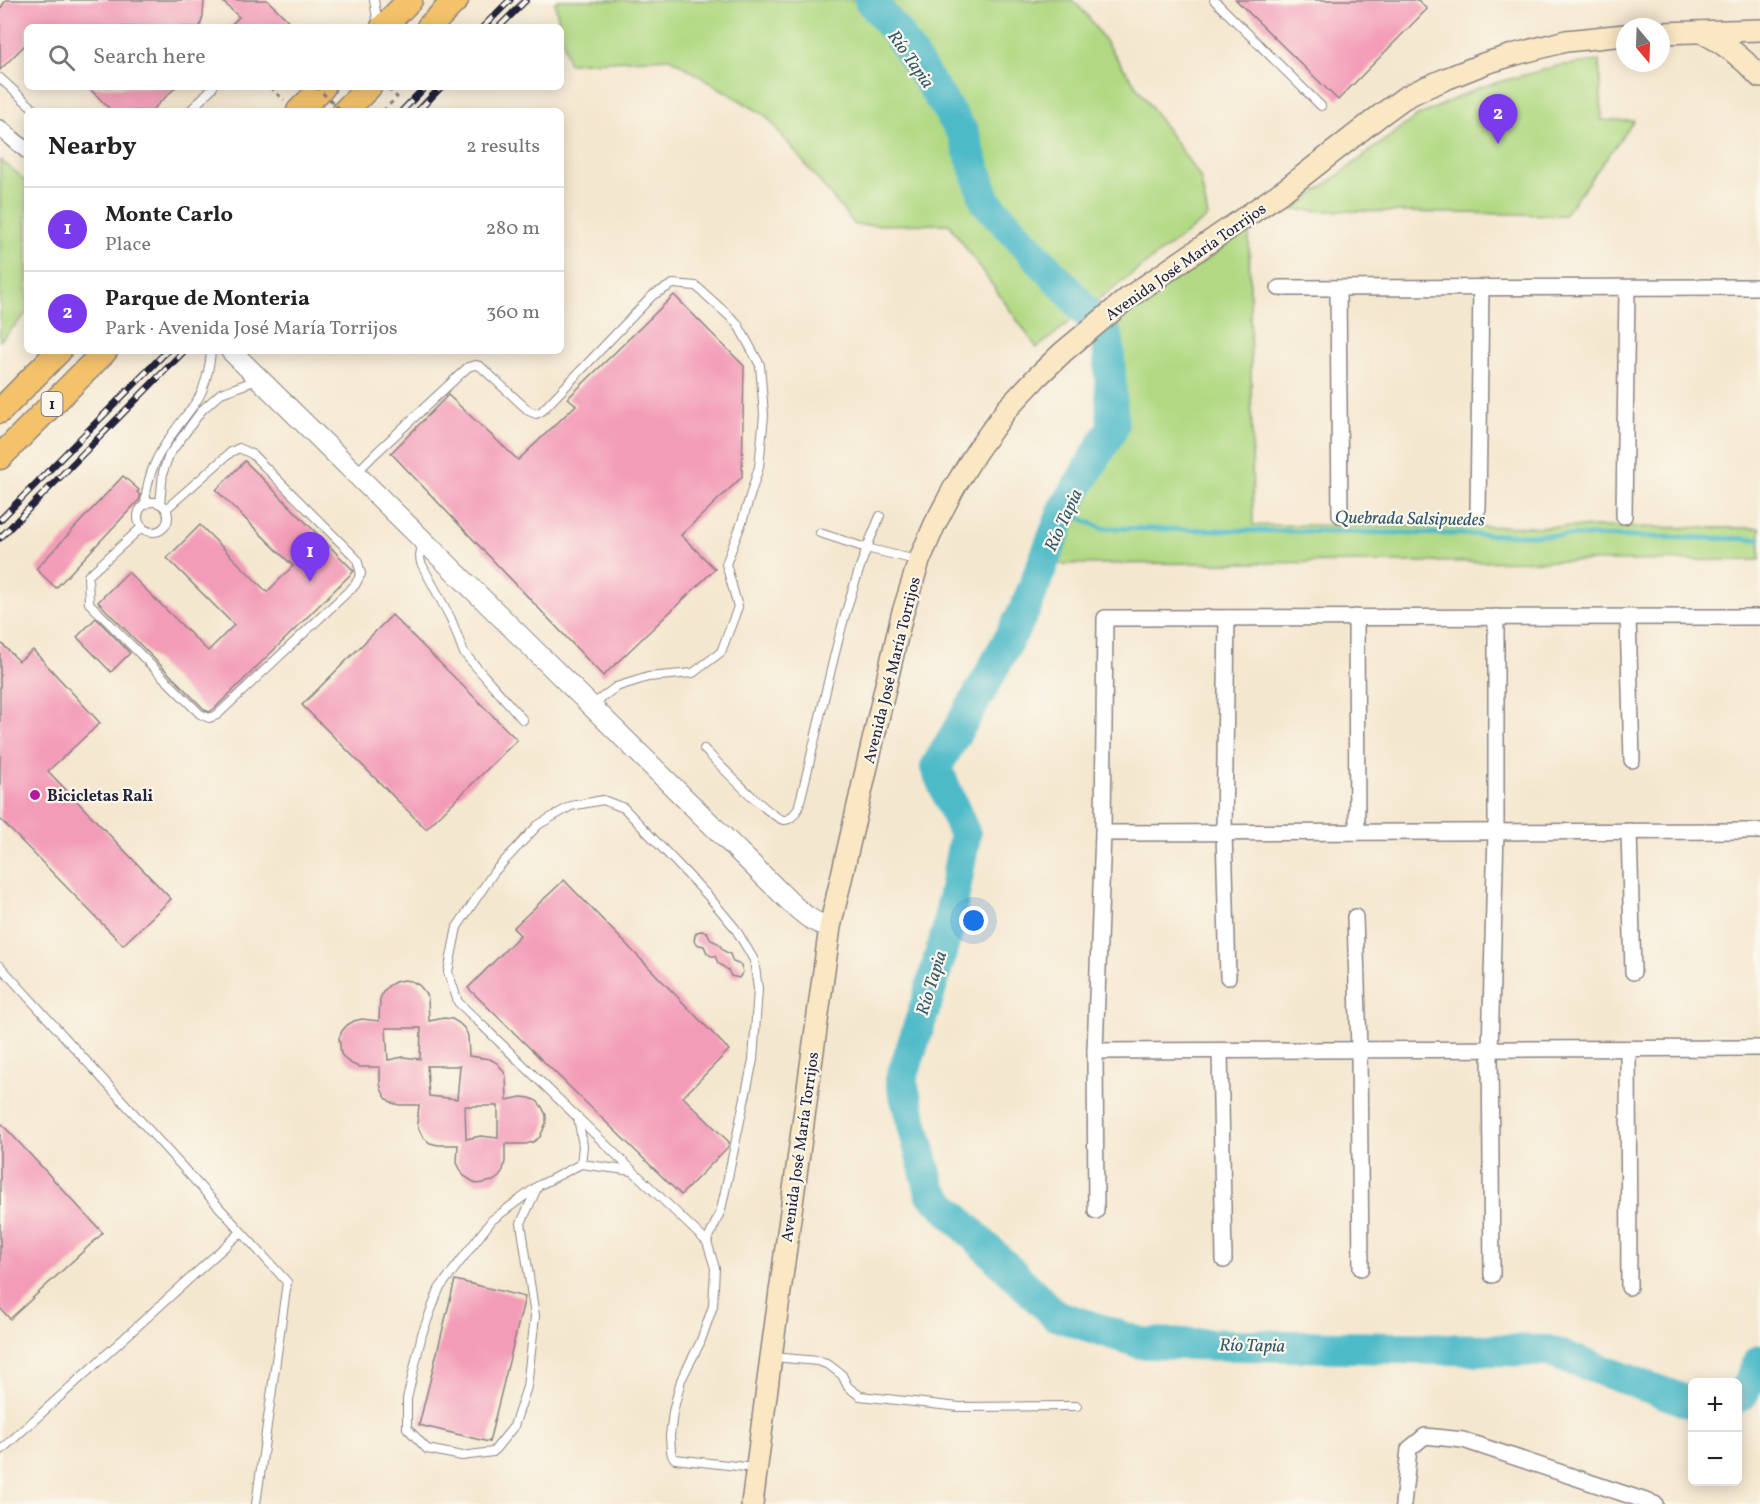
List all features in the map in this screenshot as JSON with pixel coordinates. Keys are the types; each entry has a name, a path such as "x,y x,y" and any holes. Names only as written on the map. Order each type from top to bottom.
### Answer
{"main road":[{"path":"386,24 410,0"},
{"path":"432,24 456,0"},
{"path":"1670,33 1760,30"},
{"path":"1702,32 1735,52 1760,77"},
{"name":"Avenida José María Torrijos","path":"752,1504 830,927 902,615 919,561 935,524 976,452 1007,409 1037,377 1128,297 1286,189 1378,117 1420,90 1486,63 1566,41 1616,36"},
{"path":"302,108 320,90"},
{"path":"346,108 366,90"},
{"name":"1","path":"0,411 56,354"},
{"name":"1","path":"0,456 102,354"}],"street":[{"path":"0,128 24,148"},
{"path":"1279,288 1760,287"},
{"path":"1338,288 1340,515"},
{"path":"1478,509 1481,288"},
{"path":"1624,516 1627,288"},
{"path":"234,354 790,902 806,916 819,924 830,927"},
{"path":"1096,1211 1095,1051 1103,833 1105,618 1760,616"},
{"path":"1492,1275 1490,1050 1496,832 1496,617"},
{"path":"1628,617 1632,760"},
{"path":"1227,618 1224,832 1228,977"},
{"path":"1356,618 1357,832"},
{"path":"1629,831 1633,972"},
{"path":"1103,833 1760,831"},
{"path":"1355,917 1359,1050 1360,1268"},
{"path":"1095,1051 1760,1048"},
{"path":"1628,1049 1629,1287"},
{"path":"1220,1051 1224,1260"},
{"path":"1403,1504 1409,1449 1425,1436 1463,1440 1655,1504"}],"lane":[{"path":"374,0 378,24"},
{"path":"1214,0 1321,106"},
{"path":"0,78 33,108"},
{"path":"193,108 210,90"},
{"path":"356,474 468,366 480,366 529,411 536,414 542,411 653,295 673,284 696,286 737,323 760,365 764,415 759,467 726,564 738,607 721,652 693,673 648,677 616,687 590,705"},
{"path":"145,505 154,462 201,394 209,370 211,354"},
{"path":"163,506 152,502 145,505 139,513 142,527 156,531 164,527 168,518 163,506 163,472 169,455 202,410 221,393 259,379"},
{"path":"142,527 88,576 89,603 200,714 208,718 217,715 355,585 361,574 357,559 252,454 239,448 163,506"},
{"path":"704,749 776,817 784,820 791,819 798,809 834,652 866,548 880,516"},
{"path":"820,533 866,548 919,561"},
{"path":"426,543 419,555 421,563 452,619 464,653 523,720"},
{"path":"707,1242 721,1210 753,1060 758,989 754,960 735,928 710,898 624,808 603,800 571,806 538,825 494,872 457,927 448,972 458,1002 707,1242 715,1268 713,1306 700,1343 681,1380 670,1436 672,1455 675,1459 756,1468"},
{"path":"0,966 287,1282 256,1504"},
{"path":"578,1118 583,1146 581,1164"},
{"path":"538,1186 521,1223 535,1316 526,1388 514,1426 494,1452 462,1456 427,1449 407,1428 407,1399 422,1334 439,1288 492,1220 538,1186 581,1164 633,1171"},
{"path":"0,1450 241,1232"},
{"path":"771,1357 818,1361 829,1365 842,1375 848,1387 860,1396 959,1407 1077,1407"}],"path":[{"path":"319,90 340,108"},
{"path":"386,108 397,97 389,90"}],"green space":[{"path":"558,0 1072,0 1086,14 1200,177 1208,217 1037,348 949,224 855,225 766,116 670,58 568,63 564,45 564,24 560,24 555,3"},
{"path":"1599,61 1602,120 1634,121 1564,215 1292,210 1416,117 1478,88 1557,66"},
{"path":"0,160 24,180 24,316 0,341"},
{"path":"1249,227 1253,525 1760,528 1760,560 1052,564 1120,413 1119,316 1206,260"}],"building":[{"path":"6,0 204,0 201,24 24,24 24,46 0,70 0,9"},
{"path":"221,0 267,0 292,24 232,24 239,17"},
{"path":"1236,0 1418,0 1427,9 1338,100"},
{"path":"91,90 173,90 154,108 109,108"},
{"path":"674,295 744,366 742,477 681,535 715,569 603,676 391,453 448,395 518,460 576,405 568,398"},
{"path":"245,461 354,571 209,712 98,602 128,572 208,651 234,625 167,558 200,525 267,592 293,566 216,490"},
{"path":"123,476 139,490 137,492 140,499 56,588 36,569"},
{"path":"392,615 517,740 426,829 302,705"},
{"path":"96,618 130,653 111,672 77,637"},
{"name":"Bicicletas Rali","path":"0,642 19,661 33,650 100,723 48,771 171,899 123,945 0,819"},
{"path":"564,880 729,1050 683,1097 729,1142 728,1147 681,1195 468,988 520,935 513,928"},
{"path":"697,932 707,932 711,940 730,954 733,962 741,965 743,972 739,978 731,976 728,970 718,963 715,956 711,956 704,946 694,941"},
{"path":"411,981 419,985 428,998 429,1021 452,1019 465,1029 468,1036 469,1056 490,1059 502,1069 506,1076 507,1100 530,1098 537,1101 546,1115 546,1123 540,1137 533,1142 505,1144 503,1170 493,1181 477,1184 464,1176 457,1163 458,1145 438,1145 424,1138 417,1124 419,1105 400,1105 386,1098 380,1084 380,1067 359,1067 346,1060 341,1054 339,1038 342,1031 354,1021 362,1019 379,1021 380,999 388,986 395,982","holes":["386,1028 421,1028 420,1059 403,1057 388,1060","427,1066 460,1066 457,1099 429,1096","465,1106 498,1106 498,1138 481,1136 466,1139"]},
{"path":"0,1122 103,1233 10,1319 0,1308"},
{"path":"455,1280 525,1297 489,1442 419,1425"}],"waterway":[{"name":"Río Tapia","path":"870,0 897,33 963,133 986,202 1074,297 1108,339 1113,427 1064,510 1025,609 936,767 965,835 947,932 901,1080 931,1193 1055,1315 1141,1343 1548,1351 1688,1402"},
{"name":"Quebrada Salsipuedes","path":"1064,510 1101,528 1760,539"},
{"name":"Río Tapia","path":"1742,1395 1760,1361"}],"railway":[{"path":"486,24 510,0"},
{"path":"502,24 526,0"},
{"path":"405,108 422,90"},
{"path":"421,108 438,90"},
{"path":"0,520 164,354"},
{"path":"0,538 181,354"}],"place":[{"name":"Parque de Monteria","path":"1498,144"},
{"name":"Monte Carlo","path":"310,582"},
{"name":"Bicicletas Rali","path":"35,795"}]}
